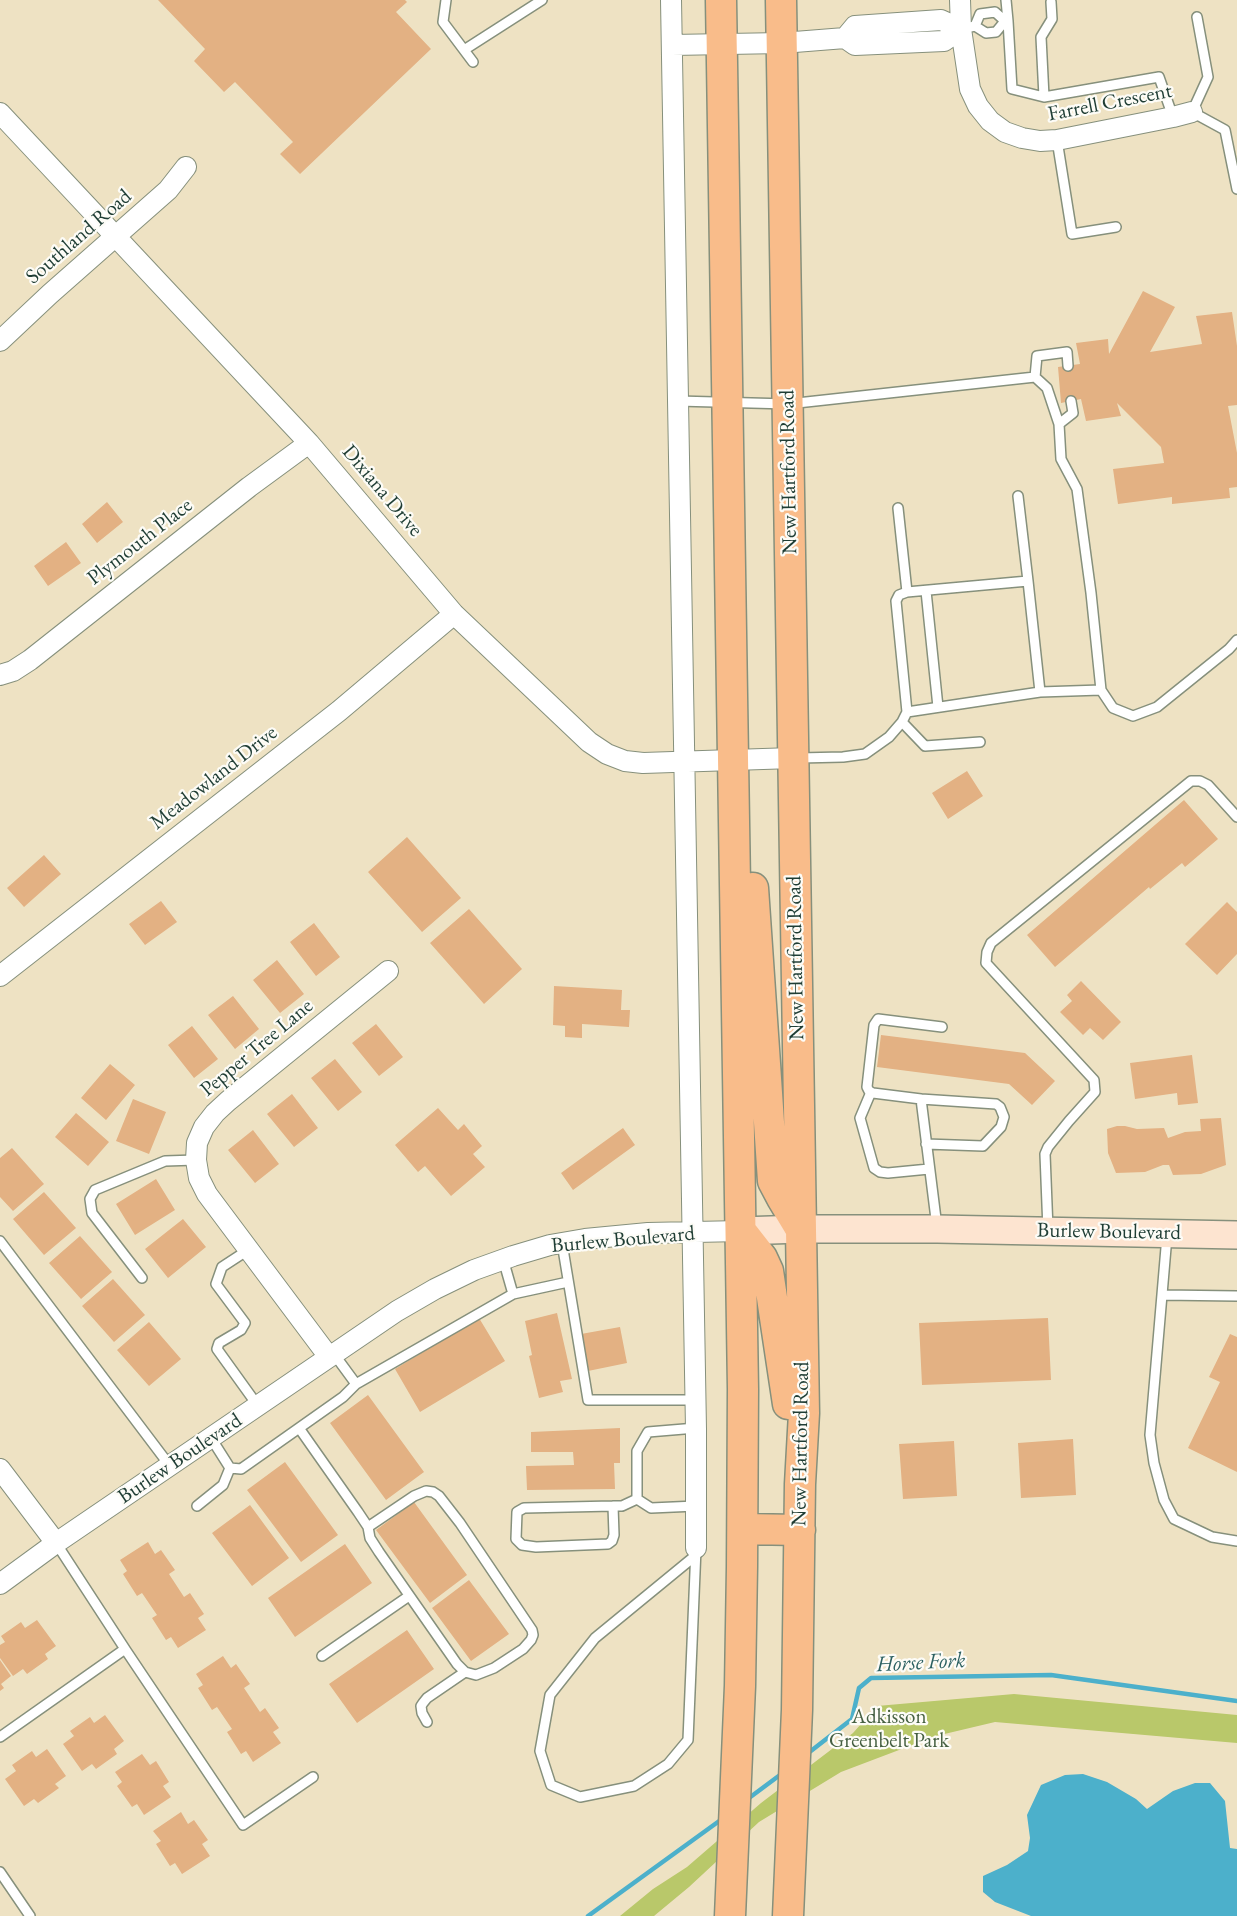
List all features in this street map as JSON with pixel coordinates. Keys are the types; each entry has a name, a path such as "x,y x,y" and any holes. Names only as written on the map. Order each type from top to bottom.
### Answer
{"main road":[{"path":"721,0 741,1231 742,1529 730,1916"},
{"name":"New Hartford Road","path":"781,0 804,1413 800,1484 797,1710 788,1916"},
{"path":"733,760 747,826 755,902 773,1180 801,1229"},
{"path":"741,1231 762,1258 768,1271 800,1484"},
{"path":"742,1529 800,1530"}],"street":[{"path":"671,0 696,1400 696,1552"},
{"name":"Farrell Crescent","path":"960,0 968,27 970,89 978,106 990,121 1005,132 1040,141 1057,140 1183,115"},
{"path":"672,45 782,43 845,38 855,45 944,41 968,27"},
{"name":"Dixiana Drive","path":"0,113 309,443 454,614 589,742 607,754 625,761 643,763 793,758"},
{"name":"Southland Road","path":"0,341 168,190 186,167"},
{"name":"Plymouth Place","path":"0,675 13,671 30,660 249,487 309,443"},
{"name":"Meadowland Drive","path":"0,976 339,711 454,614"},
{"name":"Pepper Tree Lane","path":"332,1356 207,1194 199,1178 196,1160 197,1143 204,1126 215,1113 388,971"},
{"name":"Burlew Boulevard","path":"0,1584 397,1311 435,1289 503,1259 562,1243 648,1233 801,1229 938,1229 1237,1235"},
{"path":"0,1470 56,1544"}],"lane":[{"path":"446,0 442,22 473,62"},
{"path":"464,50 542,0"},
{"path":"1006,0 1012,89 1044,97 1159,77 1183,115 1225,130 1237,189"},
{"path":"1044,97 1041,37 1052,19 1051,2"},
{"path":"995,12 1006,21 996,32 986,33 968,27 980,14 995,12"},
{"path":"1183,115 1208,77 1197,17"},
{"path":"1057,140 1072,234 1116,227"},
{"path":"1035,377 1037,357 1067,352 1068,366"},
{"path":"678,401 788,404 1035,377 1047,388 1059,424 1061,459 1077,489 1101,690 1113,708 1133,716 1157,707 1237,640"},
{"path":"1059,424 1073,413 1071,401"},
{"path":"1018,496 1040,692"},
{"path":"898,508 906,592"},
{"path":"793,758 865,754 890,737 902,722 907,712 896,602 899,595 906,592 1028,581"},
{"path":"926,591 938,707"},
{"path":"907,712 1040,692 1101,690"},
{"path":"902,722 925,746 980,742"},
{"path":"1048,1231 1045,1154 1048,1147 1095,1092 1094,1080 986,963 991,943 1191,781 1200,781 1208,785 1237,817"},
{"path":"926,1144 982,1146 1000,1127 1004,1117 1000,1107 996,1104 921,1099 871,1092 867,1087 874,1025 878,1019 942,1027"},
{"path":"871,1092 860,1118 874,1168 888,1173 929,1169"},
{"path":"921,1099 938,1229"},
{"path":"142,1278 92,1213 90,1199 95,1190 165,1161 196,1160"},
{"path":"1167,1234 1150,1435 1154,1463 1164,1500 1174,1519 1212,1537 1237,1540"},
{"path":"0,1241 170,1466"},
{"path":"562,1243 588,1400 696,1400"},
{"path":"248,1250 222,1268 216,1284 245,1323 241,1330 219,1343 217,1349 258,1406"},
{"path":"503,1259 513,1294"},
{"path":"230,1468 241,1469 343,1397 356,1384 513,1294 568,1282"},
{"path":"1162,1295 1237,1296"},
{"path":"332,1356 356,1384"},
{"path":"299,1428 368,1527 370,1538 457,1664 465,1672 476,1675 494,1668 523,1649 531,1640 532,1630 460,1523 439,1496 426,1491 414,1496 368,1527"},
{"path":"637,1499 637,1451 648,1432 696,1428"},
{"path":"211,1438 230,1468"},
{"path":"197,1506 223,1485 230,1468"},
{"path":"637,1499 651,1508 696,1506"},
{"path":"614,1506 614,1534 612,1541 608,1544 536,1547 522,1545 516,1539 517,1512 524,1508 614,1506 637,1499"},
{"path":"56,1544 243,1826 313,1777"},
{"path":"696,1552 688,1740 669,1764 634,1786 580,1797 551,1785 540,1751 550,1695 595,1638 696,1552"},
{"path":"322,1656 410,1596"},
{"path":"0,1737 125,1649"},
{"path":"427,1722 422,1713 423,1703 465,1672"},
{"path":"0,1872 30,1916"}],"green space":[{"name":"Adkisson Greenbelt Park","path":"1014,1694 1237,1715 1237,1743 995,1722 936,1736 841,1772 759,1822 654,1916 620,1916 653,1889 687,1867 761,1803 853,1733 877,1706"}],"water":[{"path":"1083,1774 1107,1782 1136,1799 1147,1809 1173,1791 1195,1783 1210,1783 1225,1801 1230,1848 1237,1849 1237,1916 1031,1916 995,1902 983,1892 983,1876 1007,1865 1028,1851 1030,1838 1027,1815 1041,1785 1065,1775"}],"building":[{"path":"158,0 405,0 407,2 396,12 431,49 300,174 280,154 293,142 235,82 224,92 194,61 205,49"},
{"path":"1143,291 1175,307 1150,352 1202,344 1196,316 1232,312 1237,346 1237,405 1228,406 1237,453 1237,487 1229,488 1230,498 1172,504 1172,497 1118,504 1113,469 1164,463 1161,447 1117,403 1121,416 1086,421 1081,399 1061,403 1058,367 1080,364 1076,343 1108,339 1109,354"},
{"path":"107,502 123,522 97,543 82,524"},
{"path":"66,542 81,563 48,586 34,566"},
{"path":"967,771 983,796 948,819 932,793"},
{"path":"1184,800 1218,839 1185,867 1182,863 1150,889 1149,887 1055,967 1027,935"},
{"path":"407,837 461,898 422,932 368,872"},
{"path":"44,855 61,874 24,907 7,888"},
{"path":"161,901 177,922 145,945 129,924"},
{"path":"1227,902 1237,912 1237,954 1217,975 1185,944"},
{"path":"469,909 522,969 484,1004 430,943"},
{"path":"314,923 340,957 316,976 290,942"},
{"path":"277,960 304,994 280,1013 253,980"},
{"path":"1081,981 1121,1022 1103,1040 1090,1028 1083,1035 1060,1012 1072,1001 1067,995"},
{"path":"554,986 622,990 621,1010 630,1010 629,1027 582,1024 582,1038 565,1037 565,1026 553,1025"},
{"path":"233,996 259,1029 235,1049 208,1015"},
{"path":"376,1024 403,1057 379,1076 352,1043"},
{"path":"192,1026 218,1059 194,1078 168,1045"},
{"path":"881,1035 1025,1053 1055,1081 1032,1105 1009,1084 877,1067"},
{"path":"1192,1055 1198,1103 1178,1105 1177,1093 1135,1099 1130,1063"},
{"path":"335,1059 362,1092 338,1111 311,1078"},
{"path":"110,1064 135,1085 106,1120 81,1098"},
{"path":"292,1094 318,1128 294,1147 267,1114"},
{"path":"133,1099 166,1112 149,1154 116,1141"},
{"path":"438,1108 458,1130 464,1124 482,1146 473,1154 485,1167 451,1196 425,1166 418,1172 395,1145"},
{"path":"76,1113 109,1142 88,1166 55,1137"},
{"path":"1221,1118 1226,1165 1201,1174 1173,1175 1169,1165 1145,1172 1116,1173 1108,1153 1107,1129 1117,1126 1137,1129 1164,1128 1168,1138 1185,1132 1201,1131 1200,1119"},
{"path":"623,1128 635,1145 573,1190 561,1173"},
{"path":"253,1130 279,1164 255,1183 228,1150"},
{"path":"12,1148 44,1184 13,1211 0,1197 0,1158"},
{"path":"156,1179 175,1210 135,1235 116,1204"},
{"path":"44,1192 76,1228 44,1255 13,1219"},
{"path":"183,1219 206,1247 168,1278 145,1249"},
{"path":"80,1236 112,1272 81,1299 49,1263"},
{"path":"113,1279 145,1315 114,1342 82,1306"},
{"path":"557,1313 572,1379 560,1381 563,1392 539,1398 529,1356 532,1355 525,1321"},
{"path":"479,1318 505,1361 420,1412 395,1369"},
{"path":"1048,1318 1051,1380 922,1385 919,1323"},
{"path":"149,1322 181,1359 149,1386 117,1350"},
{"path":"620,1327 627,1363 588,1371 581,1334"},
{"path":"1230,1334 1237,1337 1237,1472 1188,1448 1220,1382 1209,1377"},
{"path":"368,1395 424,1472 386,1500 330,1423"},
{"path":"620,1428 620,1463 614,1463 615,1489 527,1490 526,1466 574,1465 573,1452 531,1452 531,1432"},
{"path":"1073,1439 1076,1495 1021,1498 1018,1443"},
{"path":"954,1441 957,1496 903,1499 899,1444"},
{"path":"285,1462 338,1535 301,1562 247,1490"},
{"path":"414,1502 467,1575 430,1603 376,1530"},
{"path":"250,1505 289,1558 252,1586 212,1533"},
{"path":"148,1542 155,1554 161,1550 175,1570 169,1574 184,1597 190,1593 204,1614 198,1618 206,1630 178,1648 171,1637 166,1640 152,1618 157,1615 142,1593 137,1596 123,1574 127,1571 120,1560"},
{"path":"345,1544 372,1583 295,1637 268,1598"},
{"path":"469,1580 509,1634 471,1661 432,1608"},
{"path":"37,1620 56,1646 45,1654 48,1659 27,1674 23,1669 13,1676 0,1658 0,1645 5,1642 1,1636 21,1622 25,1628"},
{"path":"407,1630 434,1669 357,1723 329,1684"},
{"path":"223,1656 231,1668 236,1664 250,1684 244,1688 260,1712 265,1708 279,1728 273,1732 281,1743 253,1762 246,1751 241,1754 227,1732 232,1729 217,1707 212,1710 198,1688 203,1685 196,1674"},
{"path":"0,1660 11,1676 1,1684 4,1688 0,1691"},
{"path":"105,1715 124,1741 114,1749 117,1754 96,1769 92,1764 82,1771 63,1744 74,1736 70,1731 90,1717 94,1723"},
{"path":"47,1749 66,1776 55,1784 59,1788 38,1803 34,1799 24,1806 5,1779 16,1771 12,1765 32,1751 36,1757"},
{"path":"142,1754 150,1765 156,1761 169,1782 163,1786 171,1797 144,1815 137,1804 132,1807 117,1786 122,1782 115,1772"},
{"path":"181,1812 188,1824 194,1820 208,1840 202,1844 210,1856 182,1874 175,1863 170,1866 156,1844 161,1841 153,1831"}],"waterway":[{"name":"Horse Fork","path":"807,1754 852,1719 859,1688 871,1678 1051,1675 1237,1701"},
{"name":"Horse Fork","path":"745,1801 784,1772"},
{"name":"Horse Fork","path":"588,1916 722,1819"}]}
